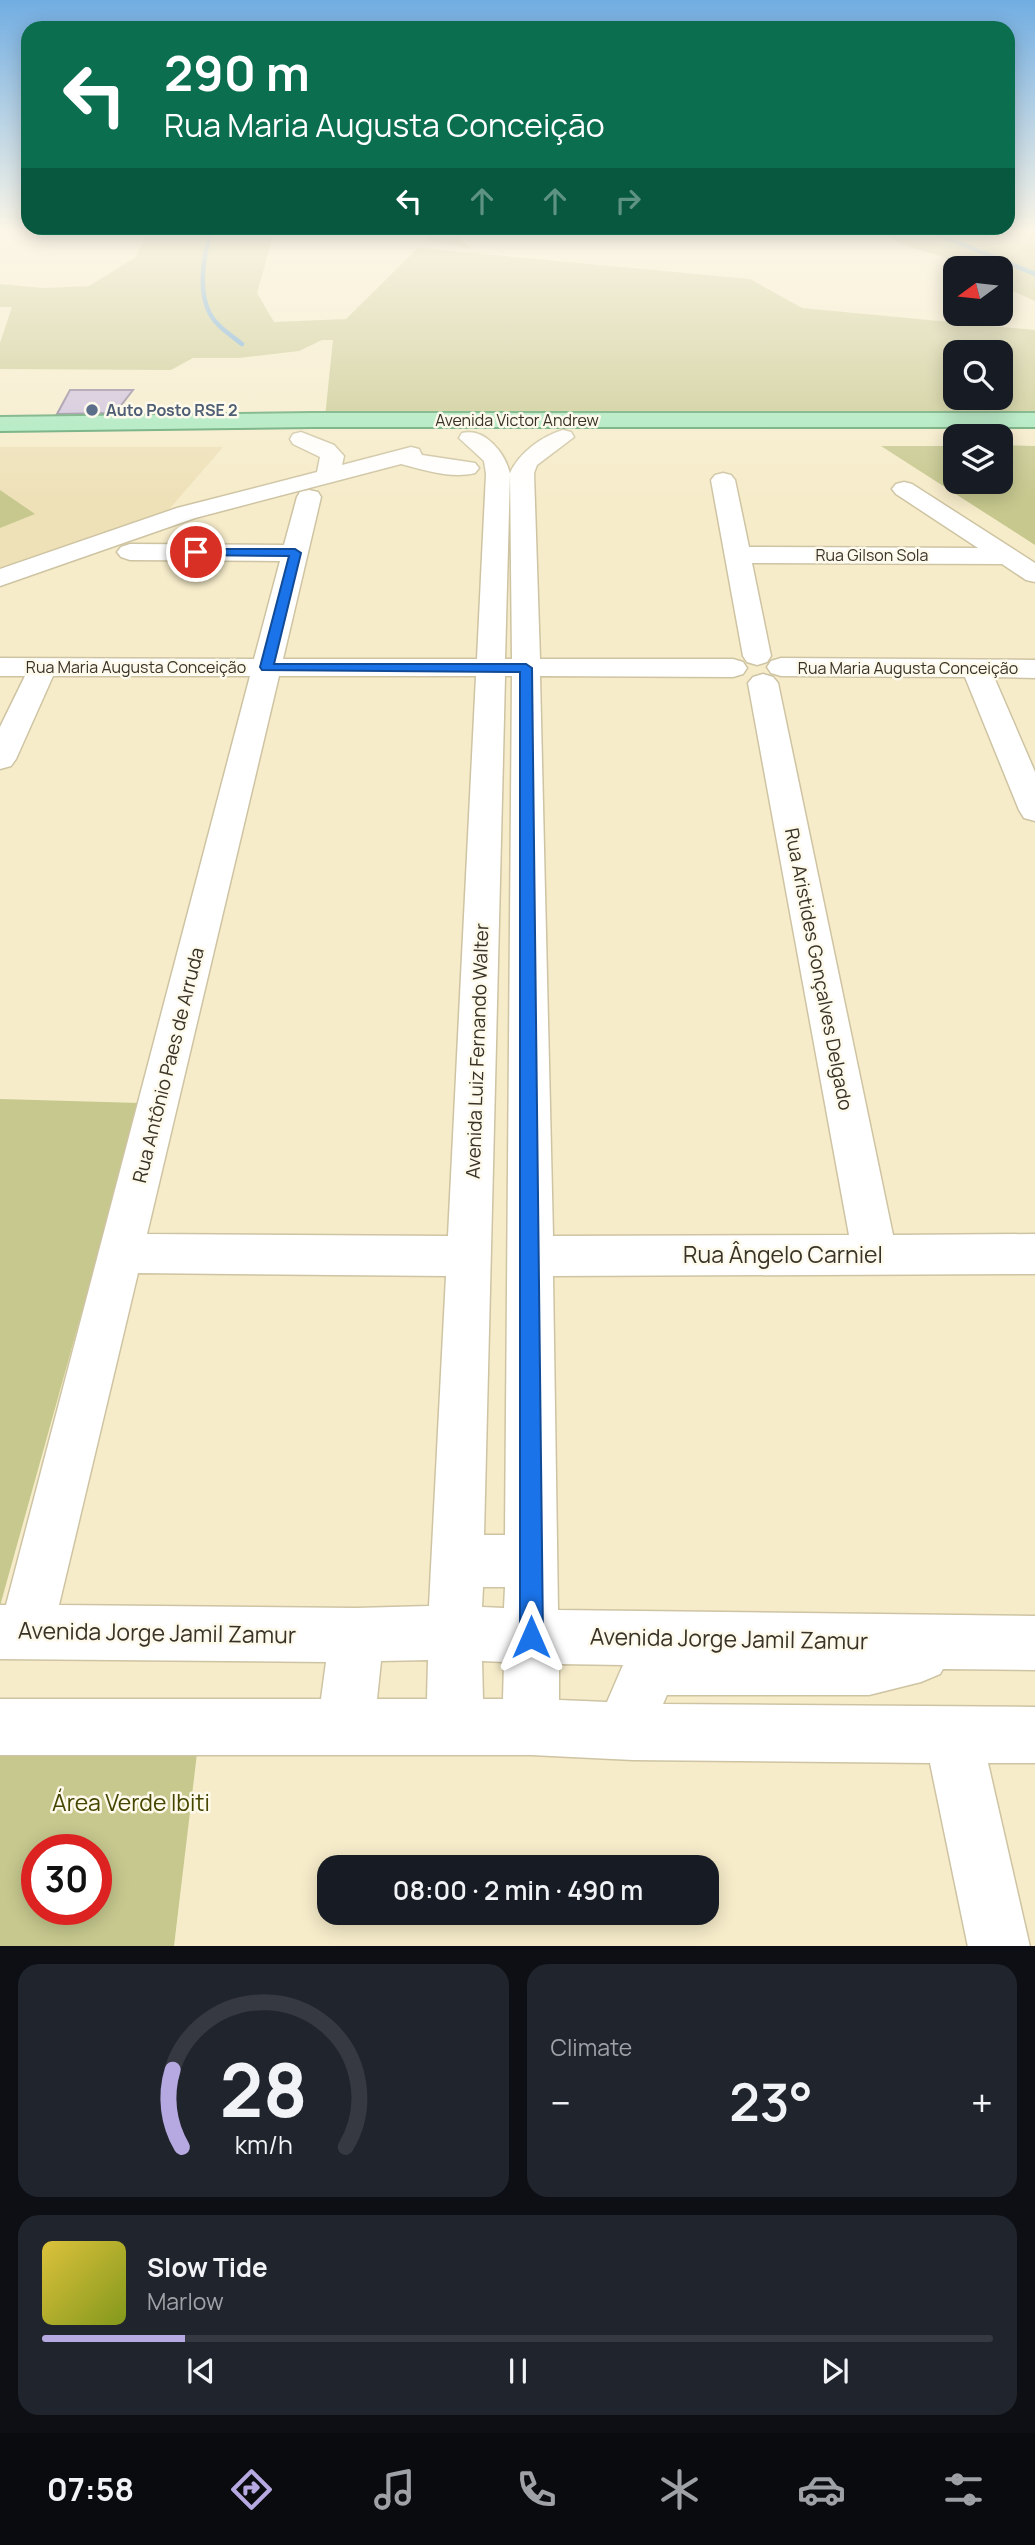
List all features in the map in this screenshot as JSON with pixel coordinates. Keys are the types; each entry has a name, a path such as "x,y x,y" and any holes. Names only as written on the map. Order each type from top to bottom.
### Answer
{"main road":[{"name":"Avenida Victor Andrew","path":"0,424 302,420 1035,421"},
{"name":"Avenida Victor Andrew","path":"0,440 1035,435"}],"street":[{"name":"Avenida Luiz Fernando Walter","path":"463,1728 455,1705 455,1632 469,1256 509,668 511,548 522,473 527,461 563,437"},
{"path":"319,486 358,449 379,438"},
{"name":"Avenida Luiz Fernando Walter","path":"470,438 495,460 511,548"},
{"path":"301,439 326,450 331,456 319,486"},
{"path":"0,578 186,513 319,486 408,455 427,464 467,468"},
{"name":"Rua Aristides Gonçalves Delgado","path":"723,480 875,1254"},
{"name":"Rua Antônio Paes de Arruda","path":"13,1632 121,1253 295,553 319,486"},
{"path":"904,488 1035,574"},
{"path":"130,552 295,553"},
{"name":"Rua Gilson Sola","path":"738,555 1007,556"},
{"name":"Rua Maria Augusta Conceição","path":"0,667 1035,669"},
{"path":"0,759 43,667"},
{"name":"Avenida Luiz Fernando Walter","path":"509,668 531,1256 531,1727"},
{"path":"975,669 1035,810"},
{"path":"121,1253 469,1256"},
{"name":"Rua Ângelo Carniel","path":"531,1256 1035,1254"},
{"path":"457,1562 531,1560"},
{"name":"Avenida Jorge Jamil Zamur","path":"13,1632 356,1636 455,1632 531,1637 1035,1643"},
{"path":"345,1727 356,1636"},
{"name":"Avenida Jorge Jamil Zamur","path":"633,1732 632,1710 651,1667 869,1667 977,1642"},
{"path":"0,1727 531,1727 633,1732 1035,1735"},
{"path":"953,1735 999,1946"}],"shaded area":[{"path":"0,447 223,447 165,514 0,574"}],"green space":[{"path":"8,319 272,319 274,322 346,319 917,319 943,321 943,326 993,326 1035,330 1035,414 325,417 333,340 322,340 299,351 239,358 193,358 171,370 0,369 0,343"},
{"path":"1013,445 1035,446 1035,545 956,494 1013,494"},
{"path":"881,446 943,446 943,486"},
{"path":"0,490 35,514 0,528"},
{"path":"0,1099 140,1103 0,1606"},
{"name":"Área Verde Ibiti","path":"0,1744 198,1745 174,1946 0,1946"}],"building":[{"path":"70,390 133,390 115,413 57,414"}],"waterway":[{"path":"213,319 242,344"}],"place":[{"name":"Auto Posto RSE 2","path":"92,410"}],"route":[{"path":"196,552 295,553 267,667 526,668 531,1637"}]}
